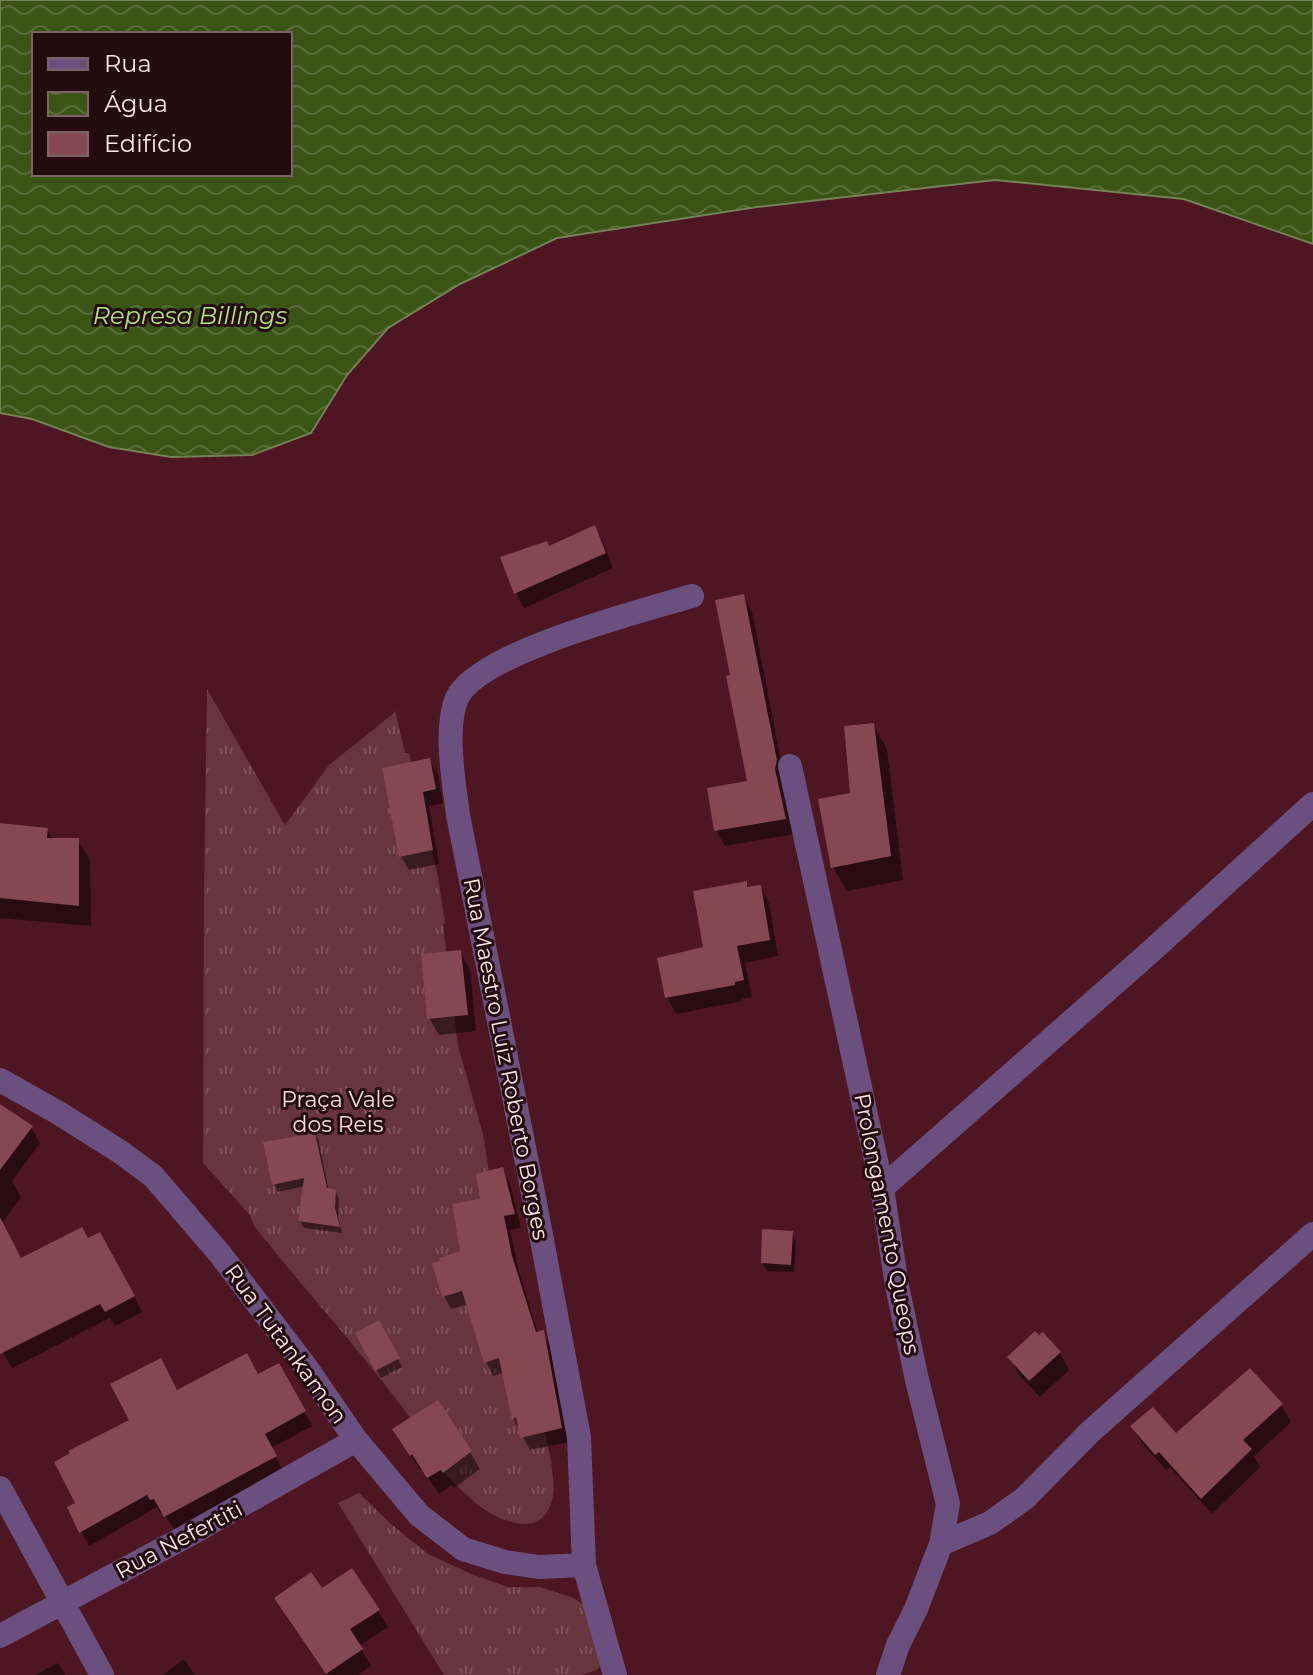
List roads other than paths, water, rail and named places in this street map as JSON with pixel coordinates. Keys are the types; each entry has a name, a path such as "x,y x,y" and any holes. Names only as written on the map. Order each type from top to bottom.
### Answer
{"street":[{"name":"Rua Maestro Luiz Roberto Borges","path":"615,1675 584,1565 579,1437 458,815 451,732 457,699 467,685 482,673 531,647 692,596"},
{"name":"Prolongamento Queops","path":"790,766 882,1188 897,1286 917,1380 948,1504 941,1544 888,1675"},
{"path":"882,1188 1313,804"},
{"name":"Rua Tutankamon","path":"0,1080 57,1112 153,1176 229,1267 308,1370 356,1440 419,1515 463,1549 505,1562 539,1567 584,1565"},
{"path":"941,1544 990,1523 1025,1498 1090,1432 1313,1234"},
{"name":"Rua Nefertiti","path":"0,1636 185,1537 356,1440"},
{"path":"0,1488 102,1675"}],"water":[{"name":"Represa Billings","path":"0,0 1313,0 1313,244 1184,199 995,180 757,207 557,238 460,284 388,328 347,375 311,433 252,455 171,457 109,447 32,419 0,413"}],"park label":[{"name":"Praça Vale dos Reis","path":"338,1112"}]}
